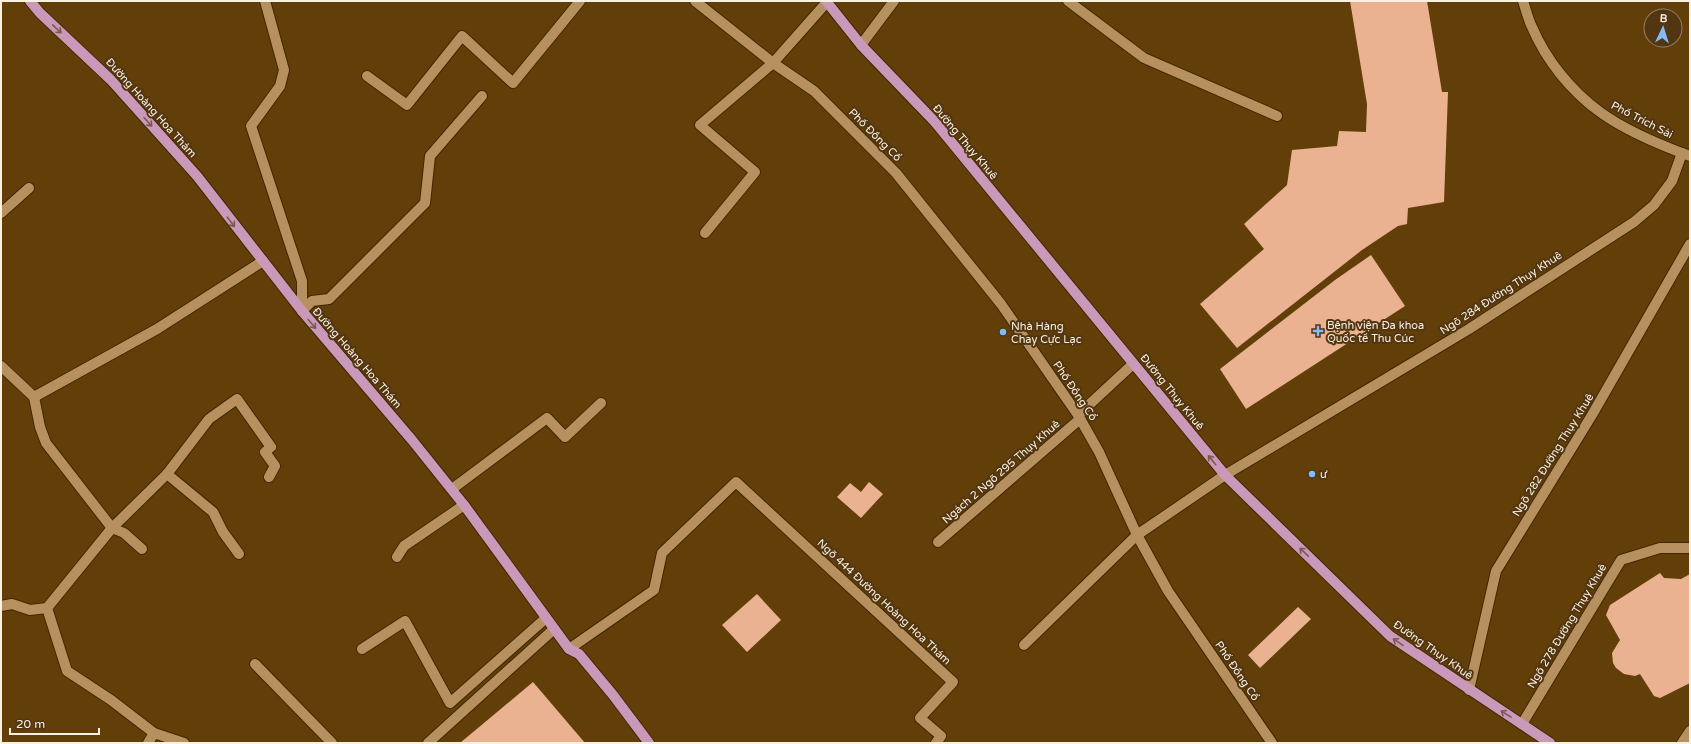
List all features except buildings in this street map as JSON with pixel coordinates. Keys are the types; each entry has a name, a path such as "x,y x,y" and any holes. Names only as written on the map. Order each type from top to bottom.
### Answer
{"main road":[{"name":"Đường Hoàng Hoa Thám","path":"30,1 40,13 111,80 196,176 302,312 452,489 554,630 569,649 579,654 613,695 649,743"},
{"name":"Đường Thụy Khuê","path":"826,2 862,45 935,122 1225,475 1390,636 1550,743"}],"street":[{"path":"265,1 284,70 280,86 251,126 302,282 302,312"},
{"path":"367,76 407,106 462,36 513,83 580,1"},
{"name":"Phố Đồng Cổ","path":"695,1 773,63 814,91 896,173 1001,304 1079,417 1099,452 1137,535 1168,591 1272,743"},
{"path":"862,45 894,1"},
{"path":"1068,1 1144,58 1277,116"},
{"name":"Phố Trích Sài","path":"1523,1 1531,27 1550,61 1576,91 1600,112 1627,129 1686,155"},
{"path":"705,232 755,172 700,125 773,63 826,2"},
{"path":"302,312 312,301 329,299 388,242 425,203 430,156 482,96"},
{"name":"Ngõ 284 Đường Thụy Khuê","path":"1024,645 1137,535 1225,475 1469,329 1634,222 1654,205 1672,181 1686,155"},
{"path":"1,213 29,188"},
{"name":"Ngõ 282 Đường Thụy Khuê","path":"1469,690 1496,571 1592,416 1690,244"},
{"path":"34,397 157,329 263,261"},
{"name":"Ngách 2 Ngõ 295 Thụy Khuê","path":"938,542 1079,417 1133,364"},
{"path":"1,366 34,397 40,427 46,443 112,528 124,532 142,549"},
{"path":"1,606 12,604 30,610 47,608 112,528 167,474 209,418 237,399 271,447 265,452 275,466 269,477"},
{"path":"452,489 547,418 566,437 601,403"},
{"path":"167,474 213,512 223,532 239,554"},
{"name":"Ngõ 444 Đường Hoàng Hoa Thám","path":"569,649 654,590 662,553 736,482 954,682 920,718 941,736 936,743"},
{"path":"396,556 404,546 464,505"},
{"name":"Ngõ 278 Đường Thụy Khuê","path":"1522,724 1621,560 1660,548 1690,548"},
{"path":"47,608 67,671 111,700 154,733 184,743"},
{"path":"362,648 405,620 450,703 546,618"},
{"path":"428,743 554,630"},
{"path":"255,664 332,743"},
{"path":"1682,743 1690,731"},
{"path":"148,743 154,733"}],"place":[{"name":"Bệnh viện Đa khoa Quốc tế Thu Cúc","path":"1318,331"},
{"name":"Nhà Hàng Chay Cực Lạc","path":"1003,332"},
{"name":"ư","path":"1312,474"}]}
